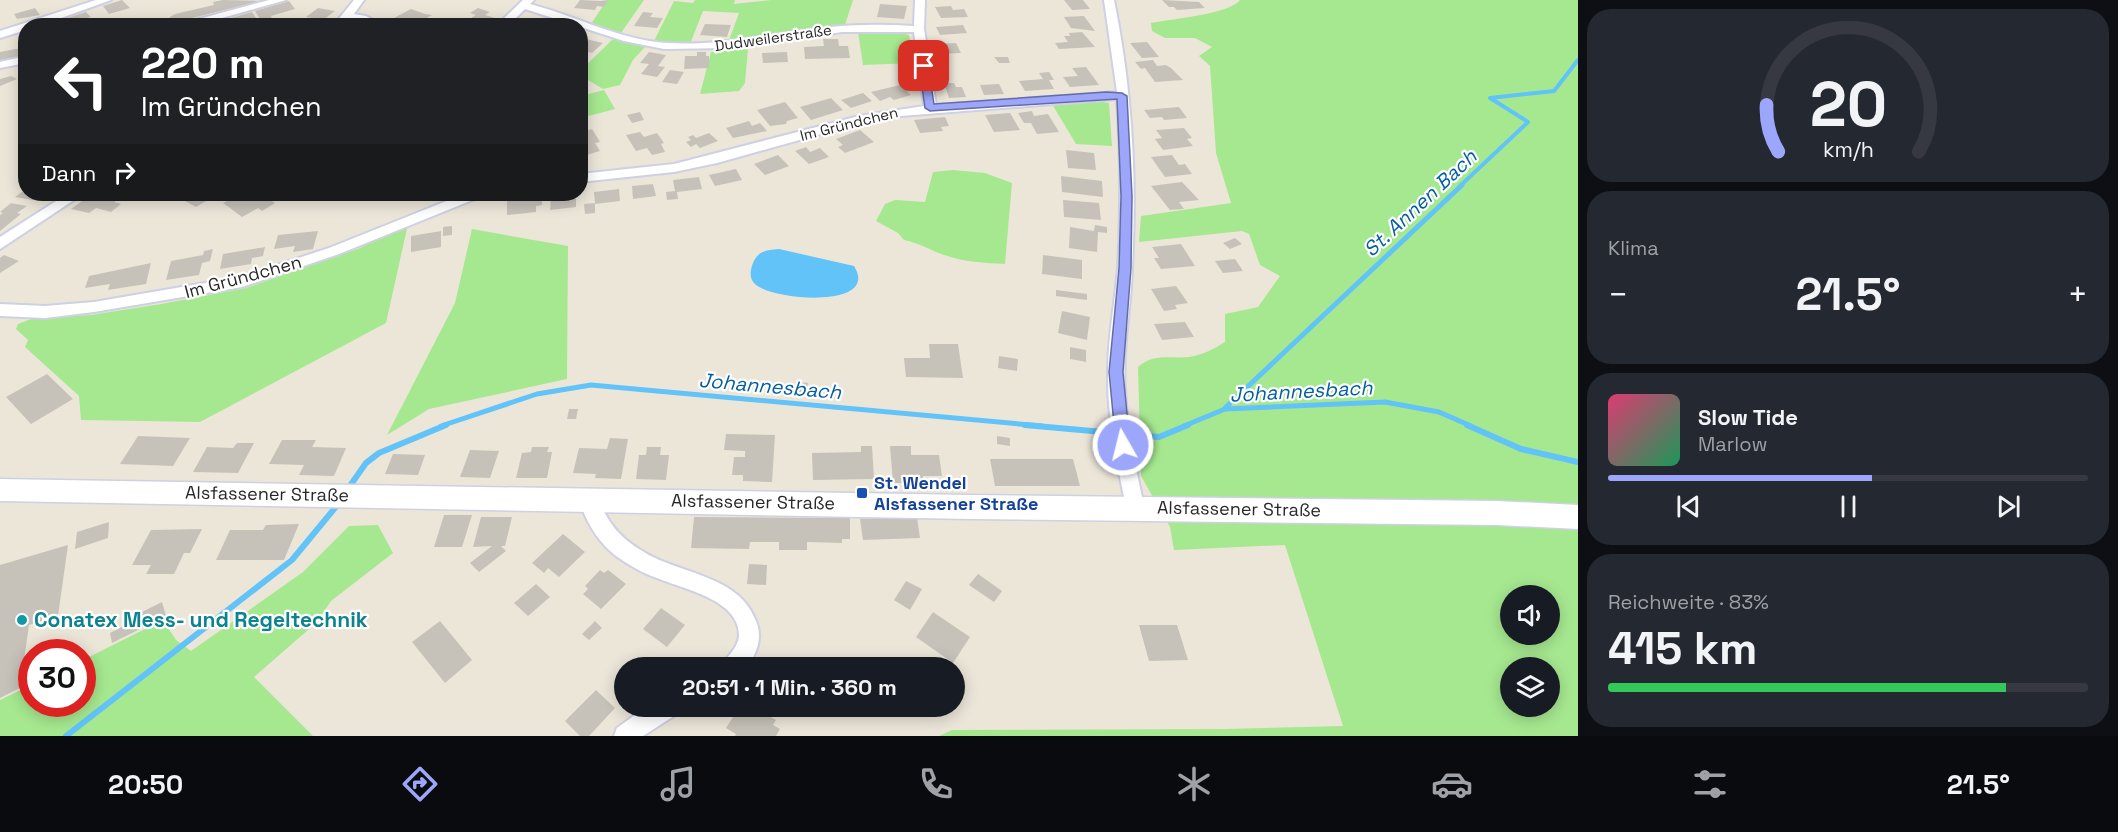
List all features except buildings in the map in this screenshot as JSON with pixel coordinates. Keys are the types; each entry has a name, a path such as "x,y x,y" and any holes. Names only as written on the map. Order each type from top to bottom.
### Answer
{"main road":[{"name":"Alsfassener Straße","path":"0,490 1497,513 1578,517"}],"street":[{"path":"51,18 106,0"},
{"path":"210,18 281,0"},
{"path":"345,18 359,0"},
{"path":"920,0 919,29 930,108"},
{"path":"1108,0 1118,53 1122,96 1126,196 1125,268 1116,372 1120,424 1135,507"},
{"path":"510,18 527,3"},
{"name":"Dudweilerstraße","path":"527,3 566,18"},
{"path":"348,15 362,18"},
{"name":"Dudweilerstraße","path":"588,26 613,36 664,46 731,46 841,29 876,27 919,29"},
{"path":"0,35 18,29"},
{"path":"0,65 18,61"},
{"name":"Im Gründchen","path":"588,177 674,168 859,120 930,108 1106,95 1122,96"},
{"path":"0,244 65,201"},
{"name":"Im Gründchen","path":"0,310 45,312 94,307 242,282 334,251 458,201"},
{"path":"588,499 591,514 602,530 632,556 662,572 718,591 736,605 750,626 749,645 740,657"},
{"path":"625,736 651,717"}],"green space":[{"path":"607,0 644,0 621,33 591,24"},
{"path":"695,0 735,0 734,4 771,0 853,0 845,25 728,43 739,13 703,11 690,44 654,41 674,1 693,3"},
{"path":"1240,0 1578,0 1578,736 939,736 952,730 1343,726 1285,545 1174,550 1170,527 1141,476 1138,367 1156,358 1199,355 1225,342 1225,314 1258,307 1280,276 1260,265 1249,234 1242,231 1139,242 1141,216 1231,203 1216,153 1210,66 1199,56 1212,47 1195,38 1165,38 1152,31 1151,23 1225,9"},
{"path":"893,31 909,35 914,63 863,65 858,32"},
{"path":"613,39 645,47 633,60 620,85 603,89 588,80 588,63"},
{"path":"748,49 745,83 739,91 700,94 711,52"},
{"path":"604,90 615,109 588,116 588,94"},
{"path":"1098,101 1109,103 1112,146 1076,144 1052,104"},
{"path":"953,170 985,173 1012,183 1005,264 967,261 944,255 904,240 898,233 876,221 885,204 895,200 925,202 933,172"},
{"path":"408,224 386,323 200,422 81,420 79,396 25,347 28,340 16,329 18,324 31,319 91,315 246,288 360,248"},
{"path":"472,229 568,246 567,379 429,409 387,435 455,303"},
{"path":"378,525 393,553 331,601 316,623 254,677 313,736 0,736 0,700 18,691 18,717 96,717 96,654 163,620 176,640 191,651 303,572 349,526"}],"water":[{"path":"779,249 854,266 858,280 852,289 839,295 821,298 801,297 765,290 755,284 752,279 752,266 760,254"}],"waterway":[{"name":"St. Annen Bach","path":"1460,186 1528,122 1490,98 1554,91 1578,60"},
{"name":"St. Annen Bach","path":"1225,408 1462,185"},
{"name":"Johannesbach","path":"441,426 537,394 591,385 1042,426"},
{"name":"Johannesbach","path":"1184,426 1225,409 1385,402 1439,412 1471,426"},
{"name":"Johannesbach","path":"347,490 366,463 379,453 446,425"},
{"name":"Johannesbach","path":"1025,425 1159,437 1188,425"},
{"name":"Johannesbach","path":"1467,425 1521,449 1578,462"},
{"name":"Johannesbach","path":"66,736 292,560 339,503"}],"place":[{"name":"St. Wendel Alsfassener Straße","path":"862,493"},
{"name":"Conatex Mess- und Regeltechnik","path":"22,620"}],"route":[{"path":"924,66 930,108 1106,95 1122,96 1126,196 1125,268 1116,372 1123,445"}]}
